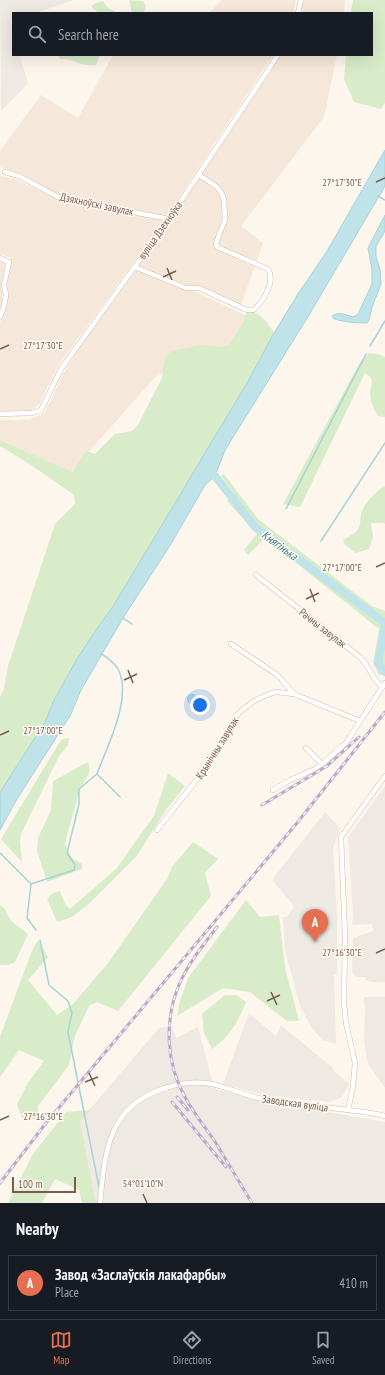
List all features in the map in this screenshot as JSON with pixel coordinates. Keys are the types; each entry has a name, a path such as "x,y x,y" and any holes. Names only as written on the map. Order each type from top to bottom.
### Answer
{"street":[{"path":"298,12 301,0"},
{"name":"вуліца Дзехноўка","path":"0,414 32,413 37,412 43,406 61,369 169,219 277,56"},
{"name":"Дзяхноўскі завулак","path":"5,172 19,176 60,198 169,219"},
{"path":"135,267 186,288 198,288 247,310 253,310 265,296 270,283 270,272 268,269 217,247 216,242 225,216 224,200 217,187 199,175"},
{"path":"0,258 9,262 4,285 6,295 0,316"},
{"name":"Рачны завулак","path":"256,575 361,658 366,663 374,680 383,685"},
{"path":"231,644 276,674 294,694 360,720"},
{"path":"273,790 290,780 313,770 346,743 383,685"},
{"name":"Крынічны завулак","path":"157,830 205,769 231,727 236,716 241,711 254,701 269,694 276,692 294,694"},
{"path":"306,748 322,764"},
{"path":"348,1110 353,1086 355,1063 346,1022 344,1002 345,934 341,837 385,776"},
{"name":"Заводская вуліца","path":"100,1203 105,1157 114,1128 122,1116 135,1103 157,1090 187,1082 207,1083 265,1100 385,1116"}],"shaded area":[{"path":"0,0 74,0 39,12 12,12 12,56 20,56 28,84 1,111"},
{"path":"222,0 296,0 293,12 210,12"},
{"path":"303,0 345,0 344,12 300,12"},
{"path":"112,56 272,56 167,216 60,196 24,175 0,167 0,151 41,95 78,118"},
{"path":"279,56 337,56 324,117 241,226 263,243 241,305 193,287 186,286 137,266"},
{"path":"0,176 15,179 59,200 165,219 58,366 39,404 30,411 0,411 0,323 8,296 7,286 11,258 0,254"},
{"path":"0,261 5,262 2,303 0,308"},
{"path":"137,269 188,291 194,291 262,323 252,348 157,375 71,472 0,440 0,420 28,420 45,413 63,374 86,337"},
{"path":"385,786 385,982 372,982 366,980 365,977 357,977 352,971 353,939 373,931 372,924 352,925 353,914 348,837"},
{"path":"325,812 340,828 333,848 337,915 337,975 334,975 336,1044 323,1040 312,1028 300,1006 285,950 283,917 287,917 294,906 272,880"},
{"path":"364,997 385,997 385,1088 369,1065 366,1055 364,1038"},
{"path":"249,1013 276,1036 281,1025 334,1069 333,1070 349,1084 342,1097 330,1102 263,1095 223,1084"},
{"path":"172,1027 176,1038 198,1027 211,1077 216,1089 265,1101 385,1122 385,1203 96,1203 80,1121 158,1029"}],"green space":[{"path":"129,0 143,1 146,6 143,12 132,12"},
{"path":"353,0 385,0 385,103 381,109 354,102 344,79 346,56 373,56 373,12 351,12"},
{"path":"103,1 108,8 115,12 98,12 91,6"},
{"path":"58,56 100,56 96,65 91,66 60,59"},
{"path":"247,310 263,318 274,333 246,385 112,608 77,659 53,702 45,722 0,793 0,697 4,689 8,666 55,524 75,504 74,495 34,467 0,446 0,440 72,472 86,451 95,454 115,434 132,431 138,425 162,378 165,357 171,351 202,345 222,347 229,345 244,321"},
{"path":"369,353 378,354 385,357 385,417 378,416 374,409 370,395 372,382 365,373 300,507 283,504 359,364"},
{"path":"224,474 258,519 372,606 385,611 385,671 379,676 373,663 379,629 265,538 248,555 244,550 257,534 227,501 233,492 221,476"},
{"path":"385,486 385,524 371,523 373,537 369,549 356,553 345,545 343,540 357,531 360,526 362,510 377,491"},
{"path":"69,738 68,745 59,756 21,834 20,841 22,862 1,839 62,739"},
{"path":"88,762 90,771 81,787 65,844 72,858 82,864 82,869 47,882 37,851 38,838 51,810 53,781"},
{"path":"168,773 185,786 166,810 136,857 90,903 72,917 57,922 47,899 53,893 60,891 65,904 70,909 116,869 154,816"},
{"path":"193,842 218,859 205,873 211,896 118,1011 97,1002 89,1006 75,1036 69,1065 38,1106 39,1119 22,1118 17,1104 28,1083 44,1061 19,1050 0,1077 0,1037 31,953 38,940 48,957 28,980 57,1015 73,1004 108,963 167,879 172,867"},
{"path":"246,900 260,917 279,915 285,968 299,1021 287,1021 250,992 223,988 177,1016 180,1001 188,978"},
{"path":"0,905 4,908 11,921 28,934 15,962 8,965 0,965"},
{"path":"225,995 236,995 246,1002 233,1028 224,1040 212,1049 204,1033 202,1014"},
{"path":"90,1110 80,1121 96,1203 82,1203 79,1190 55,1179 42,1203 8,1203 33,1154 66,1112"}],"water":[{"path":"385,150 385,186 306,320 225,450 215,476 205,485 171,544 123,618 81,690 70,716 17,799 0,830 0,793 45,722 53,702 77,659 112,608 246,385 274,333 327,251"},
{"path":"385,215 385,231 376,246 376,256 380,270 381,284 372,307 369,320 367,323 363,323 346,322 334,319 332,316 337,314 353,317 359,312 372,284 372,270 368,248"},
{"path":"192,694 197,699 192,704 187,699"}],"waterway":[{"path":"378,196 385,200"},
{"path":"370,346 385,321"},
{"path":"286,509 366,354"},
{"path":"321,541 385,443"},
{"name":"Княгінька","path":"208,470 215,476 255,527 385,623"},
{"path":"123,618 132,624"},
{"name":"Княгінька","path":"385,626 378,663 385,672"},
{"path":"102,654 117,667 122,681 122,694 121,708 117,722 97,774 120,797"},
{"path":"31,884 74,870 75,865 67,853 79,804 79,789 97,774"},
{"path":"0,853 31,884 27,918 36,930"},
{"path":"40,940 49,985 68,1001 72,1013 68,1032 99,1187"}],"railway":[{"path":"0,1183 46,1123 297,823 385,712"},
{"path":"262,805 327,766 359,737"},
{"path":"217,927 191,962 182,977 174,999 171,1013 169,1042 174,1070 185,1097 195,1114 214,1140 252,1203"},
{"path":"177,1097 188,1110"},
{"path":"172,1102 226,1167"}],"place":[{"name":"Завод «Заслаўскія лакафарбы»","path":"315,942"}]}
